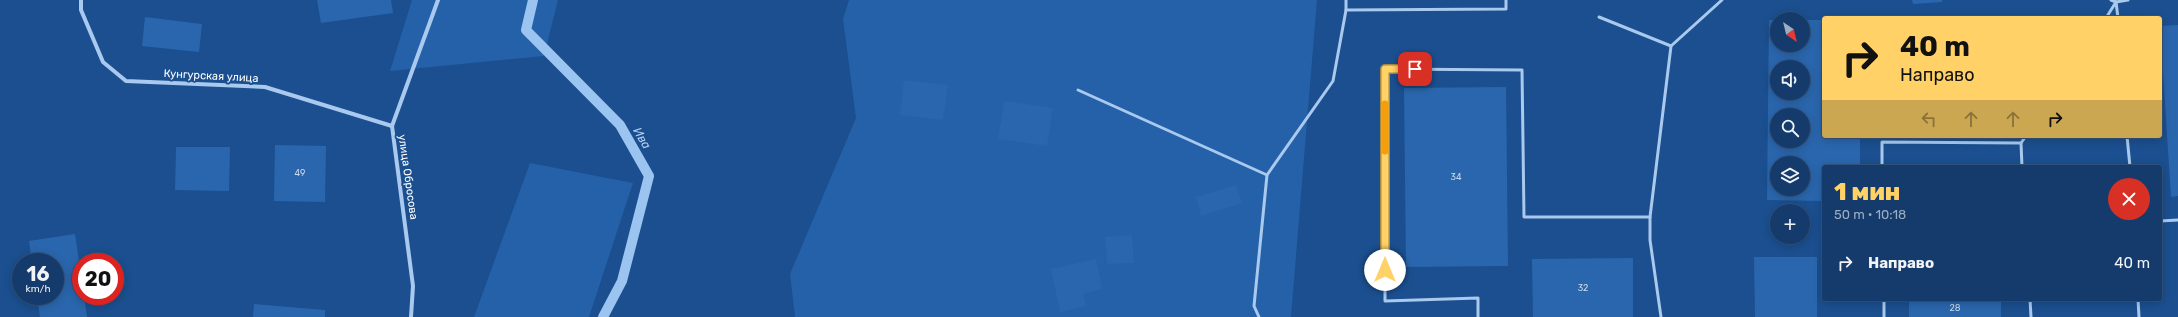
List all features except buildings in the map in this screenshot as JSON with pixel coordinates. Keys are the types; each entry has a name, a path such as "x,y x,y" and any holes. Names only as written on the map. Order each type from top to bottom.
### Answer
{"street":[{"name":"Кунгурская улица","path":"81,0 82,10 103,62 126,81 264,87 392,126"},
{"name":"улица Обросова","path":"411,317 413,286 392,126 438,0"}],"lane":[{"path":"1259,317 1254,306 1267,175 1333,81 1346,10 1346,0"},
{"path":"1346,10 1506,9 1506,0"},
{"path":"1661,317 1650,240 1650,217 1671,46 1722,0"},
{"path":"2111,0 2116,2 2128,0"},
{"path":"2107,16 2116,2"},
{"path":"2116,2 2118,16"},
{"path":"1599,17 1671,46"},
{"path":"1478,317 1478,298 1385,301 1385,69 1522,70 1524,217 1650,217"},
{"path":"1078,90 1267,175"},
{"path":"2022,165 2021,143 2025,138"},
{"path":"2127,138 2130,165"},
{"path":"1882,165 1882,142 2021,143"},
{"path":"2162,221 2178,220"},
{"path":"1884,301 1884,317"},
{"path":"2030,301 2031,317"},
{"path":"2138,301 2139,317"}],"shaded area":[{"path":"412,0 558,0 544,56 390,71"},
{"path":"849,0 1317,0 1291,317 795,317 790,274 856,118 843,19"},
{"path":"530,163 633,183 589,317 474,317"}],"waterway":[{"name":"Ива","path":"533,0 526,30 620,125 649,176 622,281 603,317"}],"slow traffic":[{"path":"1385,104 1385,151"}],"route":[{"path":"1385,270 1385,69 1415,69"}]}
